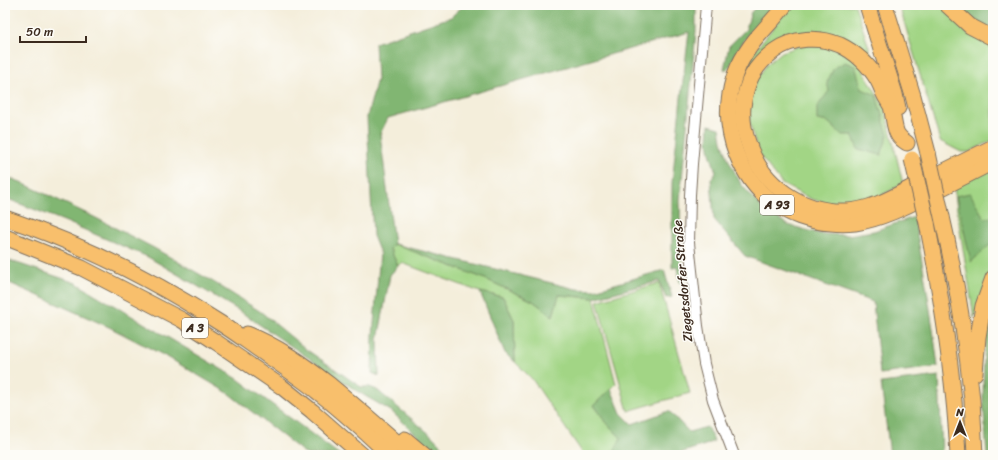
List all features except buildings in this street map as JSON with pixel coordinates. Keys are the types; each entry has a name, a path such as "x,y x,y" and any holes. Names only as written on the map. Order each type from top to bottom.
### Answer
{"highway":[{"name":"A 93","path":"785,5 755,40 741,61 730,93 729,107 729,124 732,141 741,165 756,187 772,202 808,220 822,223 854,223 883,216 993,162"},
{"name":"A 93","path":"867,5 895,94 927,222 936,267 949,355 958,455"},
{"path":"885,5 928,153 953,264 962,317 972,400 975,455"},
{"path":"947,5 970,26 993,38"},
{"name":"A 93","path":"907,143 897,135 890,106 878,80 869,68 854,53 840,45 821,39 807,39 780,46 757,66 749,81 744,96 743,115 744,132 751,154 761,171 772,183 787,195 807,205 827,210 847,211 865,208 886,200 993,147"},
{"name":"A 3","path":"5,218 59,239 109,261 152,283 220,323 319,392 390,455"},
{"name":"A 3","path":"5,237 82,268 182,320 282,387 324,421 362,455"},
{"path":"972,400 978,337 983,306 993,278"},
{"name":"A 3","path":"220,323 262,339 312,372 411,455"},
{"name":"A 3","path":"340,394 371,413 424,455"}],"street":[{"name":"Ziegetsdorfer Straße","path":"706,5 689,202 689,243 698,326 704,364 713,400 734,455"}],"green space":[{"path":"464,5 696,5 696,31 680,200 683,283 680,283 677,267 672,268 672,183 689,32 388,118 380,134 394,244 390,249 398,266 390,275 378,340 379,376 372,373 373,335 380,253 373,236 367,117 377,79 375,43 451,17"},
{"path":"758,5 773,5 743,42 730,66 726,70 724,69 729,46 746,29 751,12"},
{"path":"791,5 855,5 872,57 842,36 817,31 793,34 775,42 740,90 736,91 750,57"},
{"path":"899,5 941,5 967,33 993,47 993,140 969,152 961,152 940,141"},
{"path":"957,5 993,5 993,32 974,21"},
{"path":"820,44 842,51 859,63 885,108 903,184 880,196 852,203 831,204 811,199 782,184 758,153 749,120 750,98 756,80 767,64 782,52 800,46"},
{"path":"845,62 855,66 862,89 876,95 888,135 881,155 858,149 852,135 842,135 828,122 817,120 817,107 829,91 827,82 834,68"},
{"path":"709,125 720,128 722,141 729,161 741,184 760,206 788,225 821,234 848,235 874,231 914,217 938,367 880,374 873,302 745,256 714,219 711,179 716,172 708,141"},
{"path":"993,167 993,264 974,318 954,187"},
{"path":"5,177 18,181 94,217 154,248 215,283 261,312 307,350 361,387 370,387 377,390 432,436 450,455 438,455 391,411 360,393 238,310 148,257 64,221 5,198"},
{"path":"970,193 984,218 993,218 993,242 971,262 956,196"},
{"path":"394,244 483,278 533,301 553,316 559,295 594,298 616,384 594,405 606,422 621,438 612,455 584,455 532,379 515,362 514,320 503,297 480,292 402,263 398,266 390,249"},
{"path":"394,244 576,289 594,290 664,270 672,297 666,298 659,281 594,298 559,295 553,316 533,301 483,278"},
{"path":"5,259 76,283 238,379 340,455 307,455 228,393 169,358 109,327 5,281"},
{"path":"659,283 690,393 628,411 597,301"},
{"path":"480,292 503,297 514,320 515,362 505,353"},
{"path":"993,302 993,455 987,455 983,399 984,356 987,327"},
{"path":"939,376 942,455 890,455 881,383"},
{"path":"611,389 621,413 632,424 669,411 689,432 707,427 714,441 674,455 612,455 621,438 606,422 594,405"}]}
